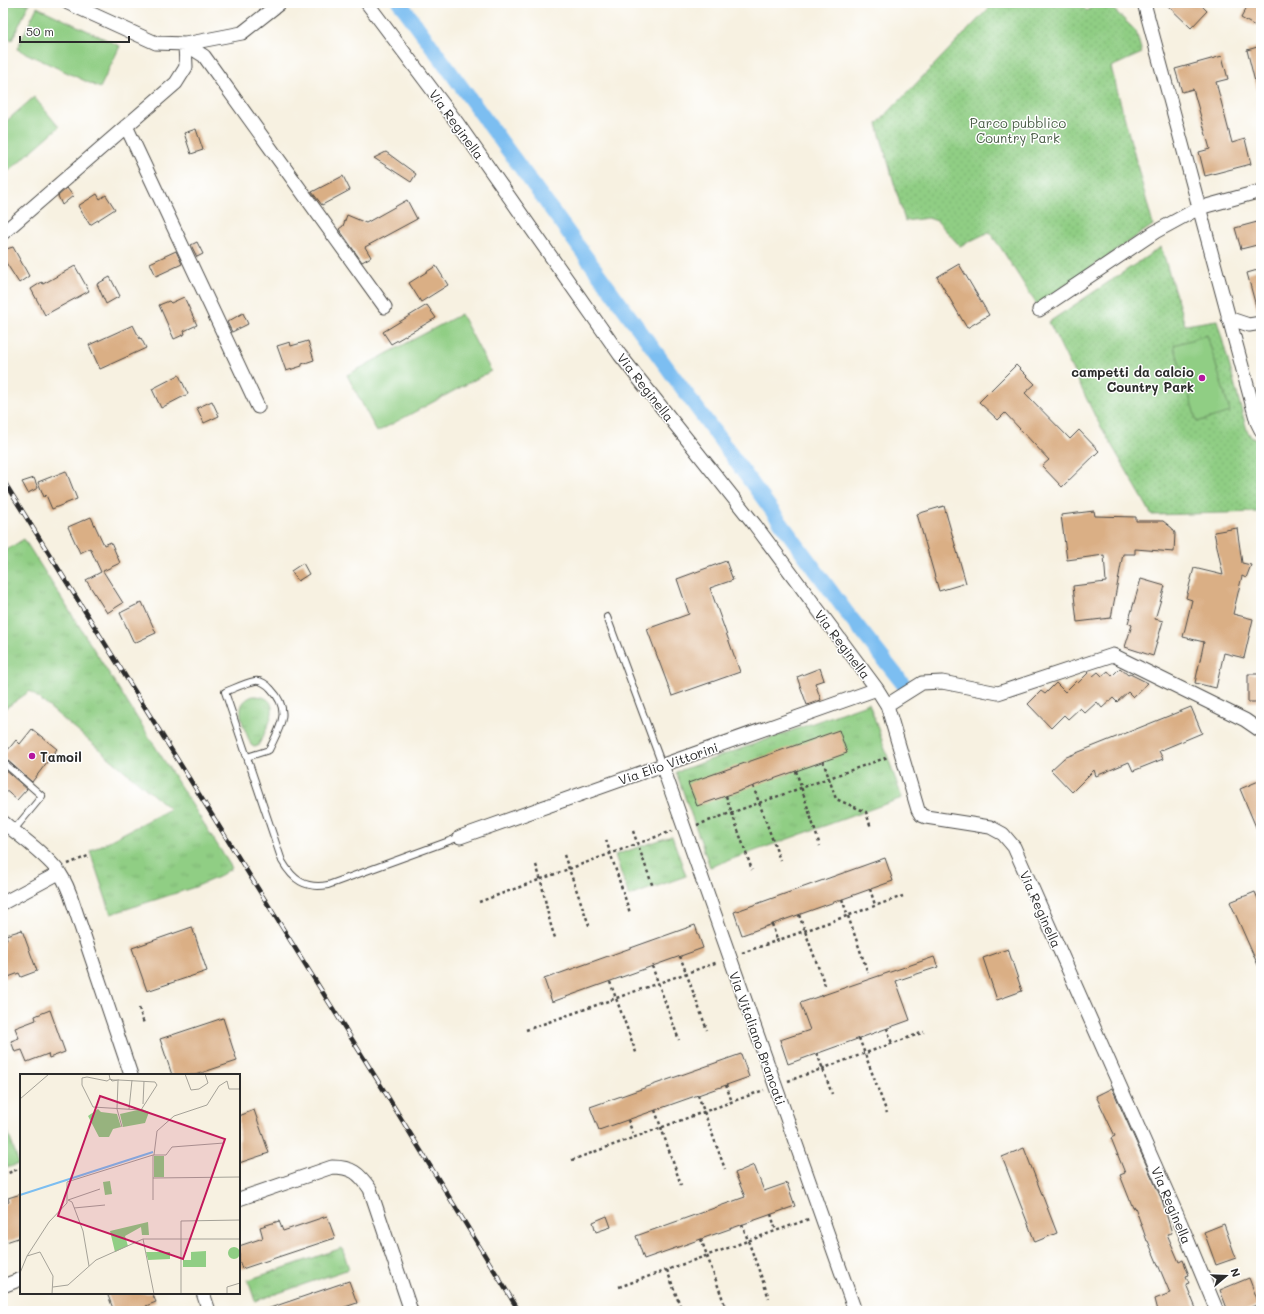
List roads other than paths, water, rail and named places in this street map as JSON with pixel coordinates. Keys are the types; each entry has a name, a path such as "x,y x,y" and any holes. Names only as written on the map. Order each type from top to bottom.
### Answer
{"street":[{"path":"68,3 156,43 185,44 242,33 280,3"},
{"name":"Via Reginella","path":"367,3 458,124 620,355 756,526 877,689 893,702 918,810 921,815 937,820 990,827 1004,834 1014,847 1181,1224 1217,1311"},
{"path":"1144,3 1228,318 1257,422 1261,430"},
{"path":"3,233 176,83 186,67 185,44"},
{"path":"185,44 204,56 385,307"},
{"path":"126,126 258,408"},
{"path":"1039,310 1155,232 1199,208 1261,191"},
{"path":"1228,318 1248,325 1261,323"},
{"path":"893,702 922,683 942,682 998,693 1113,655 1244,720 1261,731"},
{"name":"Via Elio Vittorini","path":"460,837 877,689"},
{"name":"Via Vitaliano Brancati","path":"662,765 855,1311"},
{"path":"3,822 40,853 62,868 131,1074"},
{"path":"3,903 62,868"},
{"path":"240,1199 332,1167 342,1167 352,1170 362,1178 370,1189 411,1311"},
{"path":"3,1286 20,1279"},
{"path":"203,1294 209,1311"}],"lane":[{"path":"607,617 662,765"},
{"path":"248,757 269,750 282,723 282,707 277,695 263,682 256,681 225,692 282,861 292,875 305,884 312,886 328,885 460,837"},
{"path":"3,762 42,796 13,831"}],"waterway":[{"path":"400,3 847,613 904,685"}],"railway":[{"path":"3,480 383,1089 519,1311"}],"place":[{"name":"campetti da calcio Country Park","path":"1202,378"},
{"name":"Tamoil","path":"32,756"}],"park label":[{"name":"Parco pubblico Country Park","path":"1018,130"}]}
